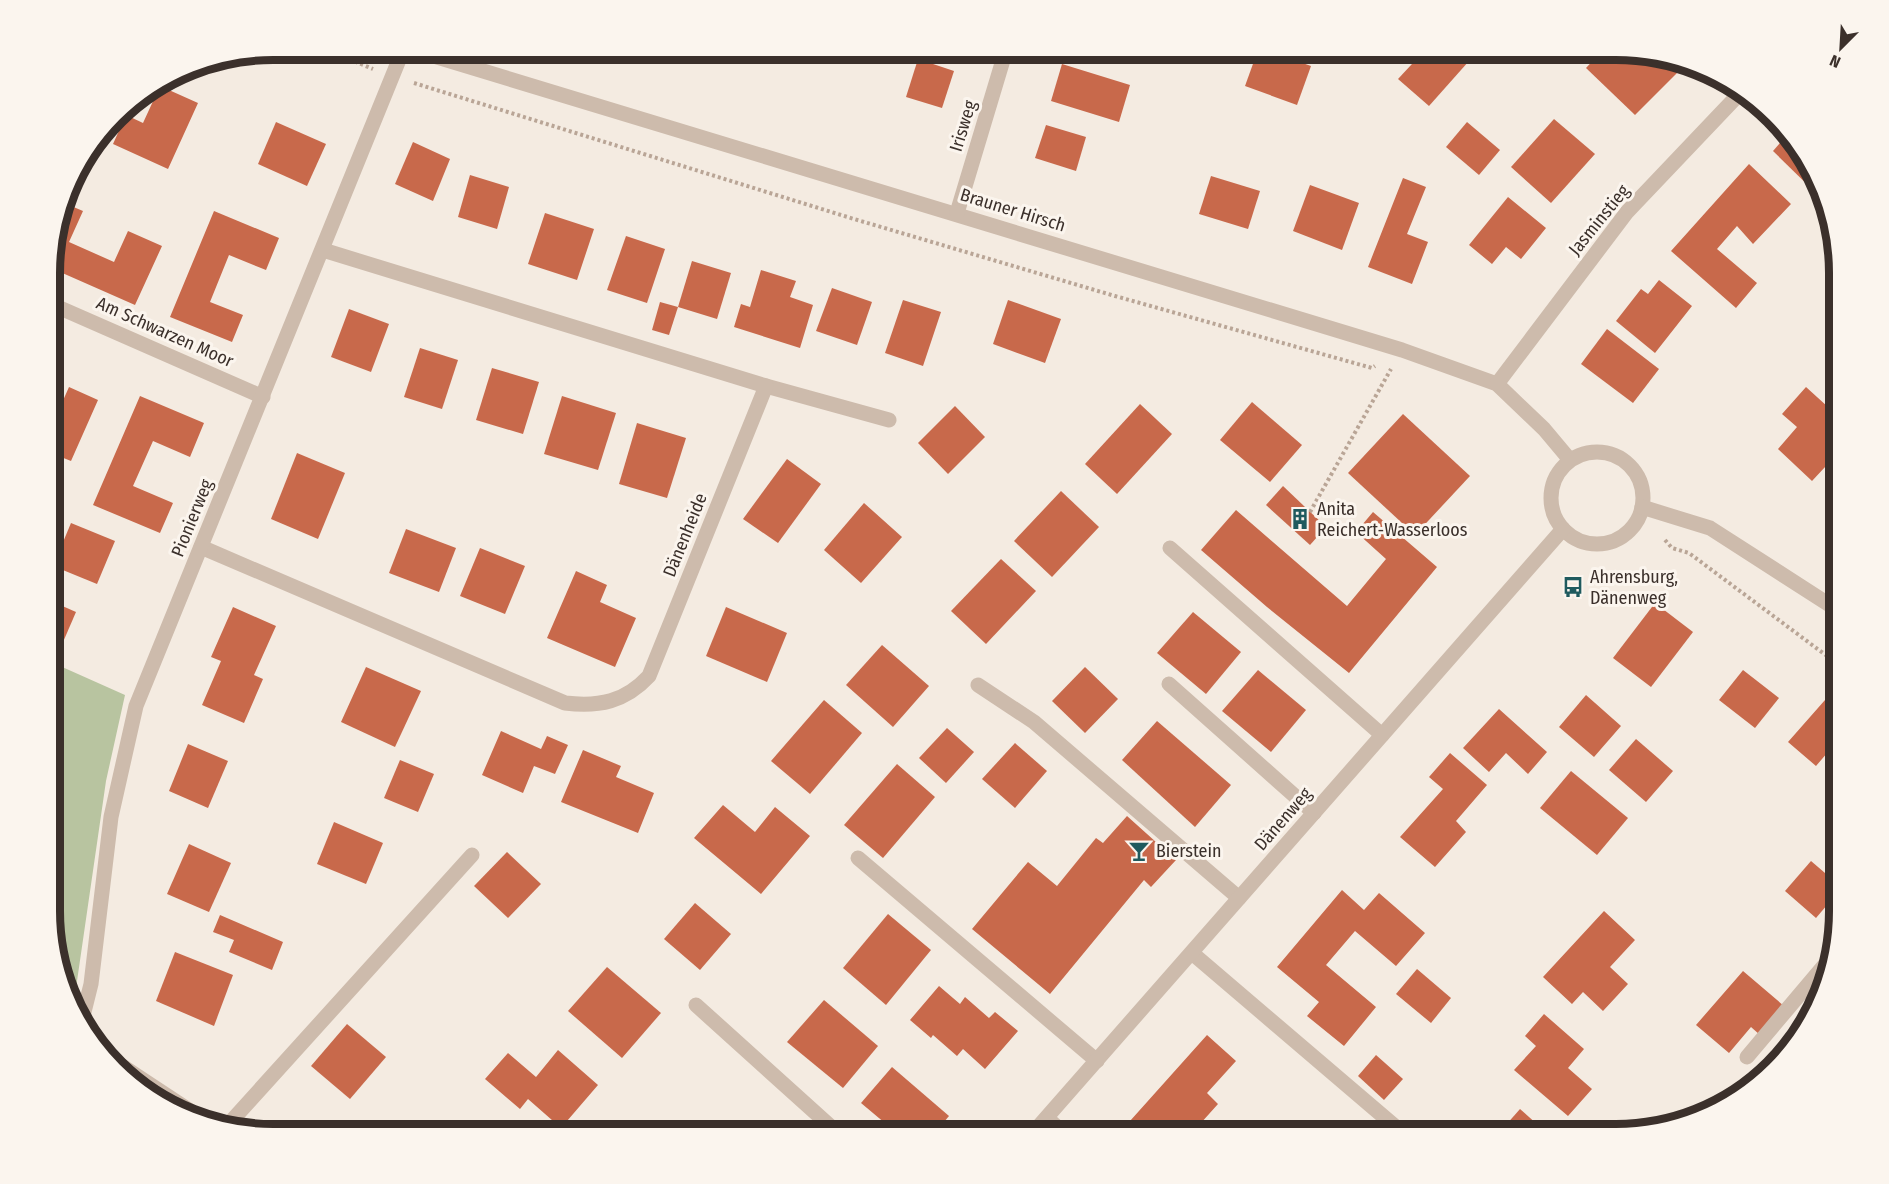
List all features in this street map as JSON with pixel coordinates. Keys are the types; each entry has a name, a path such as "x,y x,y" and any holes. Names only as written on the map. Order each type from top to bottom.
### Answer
{"street":[{"name":"Pionierweg","path":"84,1009 91,984 111,817 136,706 399,60"},
{"name":"Brauner Hirsch","path":"447,60 1402,350 1497,384 1544,429 1570,460"},
{"name":"Irisweg","path":"957,213 1003,60"},
{"name":"Jasminstieg","path":"1497,384 1627,212 1736,97"},
{"path":"323,250 766,386 889,420"},
{"name":"Am Schwarzen Moor","path":"60,308 263,397"},
{"name":"Dänenheide","path":"201,547 566,703 586,705 607,702 628,695 649,676 766,386"},
{"path":"1600,452 1616,456 1629,464 1638,477 1643,492 1642,507 1637,521 1628,532 1602,544 1587,543 1574,538 1563,529 1554,515 1551,501 1552,485 1559,471 1570,460 1585,453 1600,452"},
{"path":"1642,507 1710,528 1829,604"},
{"name":"Dänenweg","path":"1041,1124 1563,529"},
{"path":"1170,548 1382,735"},
{"path":"1169,684 1314,813"},
{"path":"978,685 1035,722 1239,898"},
{"path":"232,1120 472,855"},
{"path":"858,858 1097,1061"},
{"path":"1192,952 1392,1124"},
{"path":"1747,1057 1821,969"},
{"path":"696,1005 828,1124"},
{"path":"142,1079 166,1095"},
{"path":"1047,1118 1054,1124"}],"path":[{"path":"351,60 392,77 888,229 1372,368 1402,350"},
{"path":"1310,512 1402,350"},
{"path":"1642,507 1672,548 1689,553 1829,658"}],"green space":[{"path":"60,666 125,695 106,781 75,991 67,966 60,925"}],"building":[{"path":"918,60 954,71 942,108 906,97"},
{"path":"1254,60 1294,60 1311,66 1297,105 1245,86"},
{"path":"1416,60 1470,60 1429,106 1398,79"},
{"path":"1594,60 1630,60 1680,70 1635,115 1586,68"},
{"path":"1062,64 1130,85 1119,122 1051,101"},
{"path":"166,89 198,103 168,169 113,144 123,121 128,116 143,123 156,96"},
{"path":"1554,119 1595,154 1551,203 1511,167"},
{"path":"276,122 326,144 307,186 258,164"},
{"path":"1467,122 1500,150 1479,175 1446,147"},
{"path":"1046,125 1086,137 1076,171 1035,158"},
{"path":"1783,140 1812,189 1773,151"},
{"path":"413,142 450,159 433,201 395,184"},
{"path":"1749,164 1791,204 1753,244 1737,226 1717,249 1757,283 1736,308 1671,251"},
{"path":"470,175 509,187 497,229 458,217"},
{"path":"1211,176 1260,191 1248,229 1199,214"},
{"path":"1403,178 1426,187 1407,234 1428,242 1412,284 1368,267"},
{"path":"1310,185 1359,203 1342,250 1293,231"},
{"path":"1508,197 1546,228 1521,259 1506,247 1492,264 1469,245"},
{"path":"71,206 83,211 69,242 114,262 128,231 162,246 135,305 60,272 64,231"},
{"path":"214,211 279,238 266,270 229,255 210,302 243,315 232,342 170,317"},
{"path":"545,213 594,229 577,280 528,264"},
{"path":"626,236 665,249 647,303 607,290"},
{"path":"692,261 731,273 717,319 678,307"},
{"path":"761,270 796,281 790,297 813,305 800,348 734,327 741,304 750,307"},
{"path":"1659,280 1692,306 1655,353 1616,321 1641,289 1648,294"},
{"path":"832,288 872,302 857,345 816,331"},
{"path":"903,300 941,312 923,366 885,353"},
{"path":"1008,300 1061,319 1045,363 993,344"},
{"path":"660,302 678,307 669,335 652,330"},
{"path":"349,309 389,324 371,372 331,357"},
{"path":"1607,329 1659,369 1633,403 1581,364"},
{"path":"420,348 458,360 442,409 404,397"},
{"path":"492,368 539,382 523,434 476,420"},
{"path":"69,387 98,400 71,461 60,457 60,407"},
{"path":"1806,387 1829,408 1829,463 1812,481 1778,449 1797,427 1782,414"},
{"path":"140,396 204,423 190,457 153,441 133,486 173,503 160,533 93,505"},
{"path":"562,396 616,413 598,470 544,454"},
{"path":"1252,402 1302,445 1270,482 1220,440"},
{"path":"1140,404 1172,434 1117,494 1085,464"},
{"path":"955,406 985,437 948,474 918,443"},
{"path":"1403,414 1470,476 1415,535 1348,473"},
{"path":"637,423 686,438 667,498 619,484"},
{"path":"297,453 345,473 318,539 271,519"},
{"path":"787,459 821,484 778,543 743,519"},
{"name":"Anita Reichert-Wasserloos","path":"1283,486 1326,527 1310,545 1266,505"},
{"path":"1061,491 1099,527 1052,577 1014,541"},
{"path":"864,503 902,537 861,583 824,550"},
{"path":"1236,510 1347,606 1386,559 1356,532 1373,512 1437,567 1349,673 1201,550"},
{"path":"71,523 115,541 97,584 60,569 60,549"},
{"path":"406,529 456,548 439,592 389,573"},
{"path":"480,548 525,566 505,614 460,596"},
{"path":"1001,559 1036,591 986,644 951,611"},
{"path":"576,571 607,585 600,602 636,618 615,667 547,638"},
{"path":"1655,603 1693,632 1651,687 1613,658"},
{"path":"60,605 76,612 60,649"},
{"path":"233,607 276,626 254,675 263,679 244,723 202,705 221,661 211,657"},
{"path":"726,607 787,633 767,682 706,656"},
{"path":"1193,612 1241,652 1206,694 1157,653"},
{"path":"882,645 929,686 893,727 846,685"},
{"path":"366,667 421,691 395,747 341,722"},
{"path":"1085,667 1118,699 1085,733 1052,701"},
{"path":"1258,670 1306,710 1271,752 1222,711"},
{"path":"1743,670 1779,698 1755,728 1719,700"},
{"path":"1586,695 1621,726 1594,757 1559,727"},
{"path":"824,700 862,733 810,794 771,761"},
{"path":"1825,700 1829,703 1829,753 1816,766 1788,742"},
{"path":"1499,709 1547,752 1528,774 1506,753 1489,772 1463,748"},
{"path":"1157,721 1231,785 1195,827 1122,760"},
{"path":"947,728 974,752 946,783 919,758"},
{"path":"501,731 541,749 547,736 568,745 555,774 534,766 523,793 482,775"},
{"path":"1636,739 1673,771 1646,802 1609,770"},
{"path":"1015,743 1047,771 1015,808 982,779"},
{"path":"188,744 228,761 208,808 169,791"},
{"path":"583,750 621,766 616,777 654,793 638,833 561,802"},
{"path":"1450,753 1487,785 1456,821 1466,832 1435,867 1400,837 1443,789 1429,777"},
{"path":"400,760 434,774 418,812 384,798"},
{"path":"897,764 935,797 883,858 844,825"},
{"path":"1571,771 1628,818 1597,855 1540,808"},
{"path":"723,805 755,832 775,807 810,836 761,894 694,838"},
{"path":"1127,816 1176,860 1151,887 1144,880 1050,994 972,929 1028,862 1057,886 1096,838 1103,843"},
{"path":"334,822 383,843 366,884 317,864"},
{"path":"189,844 231,863 209,912 167,894"},
{"path":"507,852 541,884 508,918 474,886"},
{"path":"1811,861 1829,876 1829,903 1816,918 1785,891"},
{"path":"1342,890 1364,910 1379,893 1425,933 1396,966 1355,931 1326,965 1376,1007 1344,1046 1307,1016 1319,1002 1277,967"},
{"path":"695,903 731,934 700,970 664,939"},
{"path":"1604,911 1635,940 1610,967 1628,984 1603,1011 1583,992 1572,1004 1543,977"},
{"path":"888,914 931,950 886,1005 843,968"},
{"path":"220,915 283,942 272,970 229,952 234,940 213,932"},
{"path":"175,952 233,975 214,1026 156,1001"},
{"path":"607,967 661,1013 622,1058 568,1011"},
{"path":"1417,969 1451,998 1431,1023 1396,994"},
{"path":"1743,971 1784,1006 1760,1035 1751,1027 1729,1053 1696,1025"},
{"path":"939,986 960,1004 965,997 989,1018 995,1012 1018,1031 985,1069 963,1049 957,1056 933,1035 931,1038 910,1020"},
{"path":"824,1000 878,1046 843,1088 787,1042"},
{"path":"1544,1014 1584,1049 1568,1068 1592,1089 1568,1116 1514,1070 1536,1046 1525,1036"},
{"path":"347,1024 386,1057 350,1099 311,1066"},
{"path":"1207,1035 1236,1061 1207,1093 1218,1104 1200,1124 1133,1124 1130,1121"},
{"path":"558,1050 598,1085 564,1124 556,1124 528,1099 520,1109 485,1079 508,1053 536,1077"},
{"path":"1376,1055 1403,1079 1384,1100 1358,1076"},
{"path":"892,1067 949,1116 942,1124 886,1124 861,1103"},
{"path":"1520,1109 1537,1124 1507,1124"}],"place":[{"name":"Anita Reichert-Wasserloos","path":"1300,519"},
{"name":"Ahrensburg, Dänenweg","path":"1573,587"},
{"name":"Bierstein","path":"1139,851"}]}
